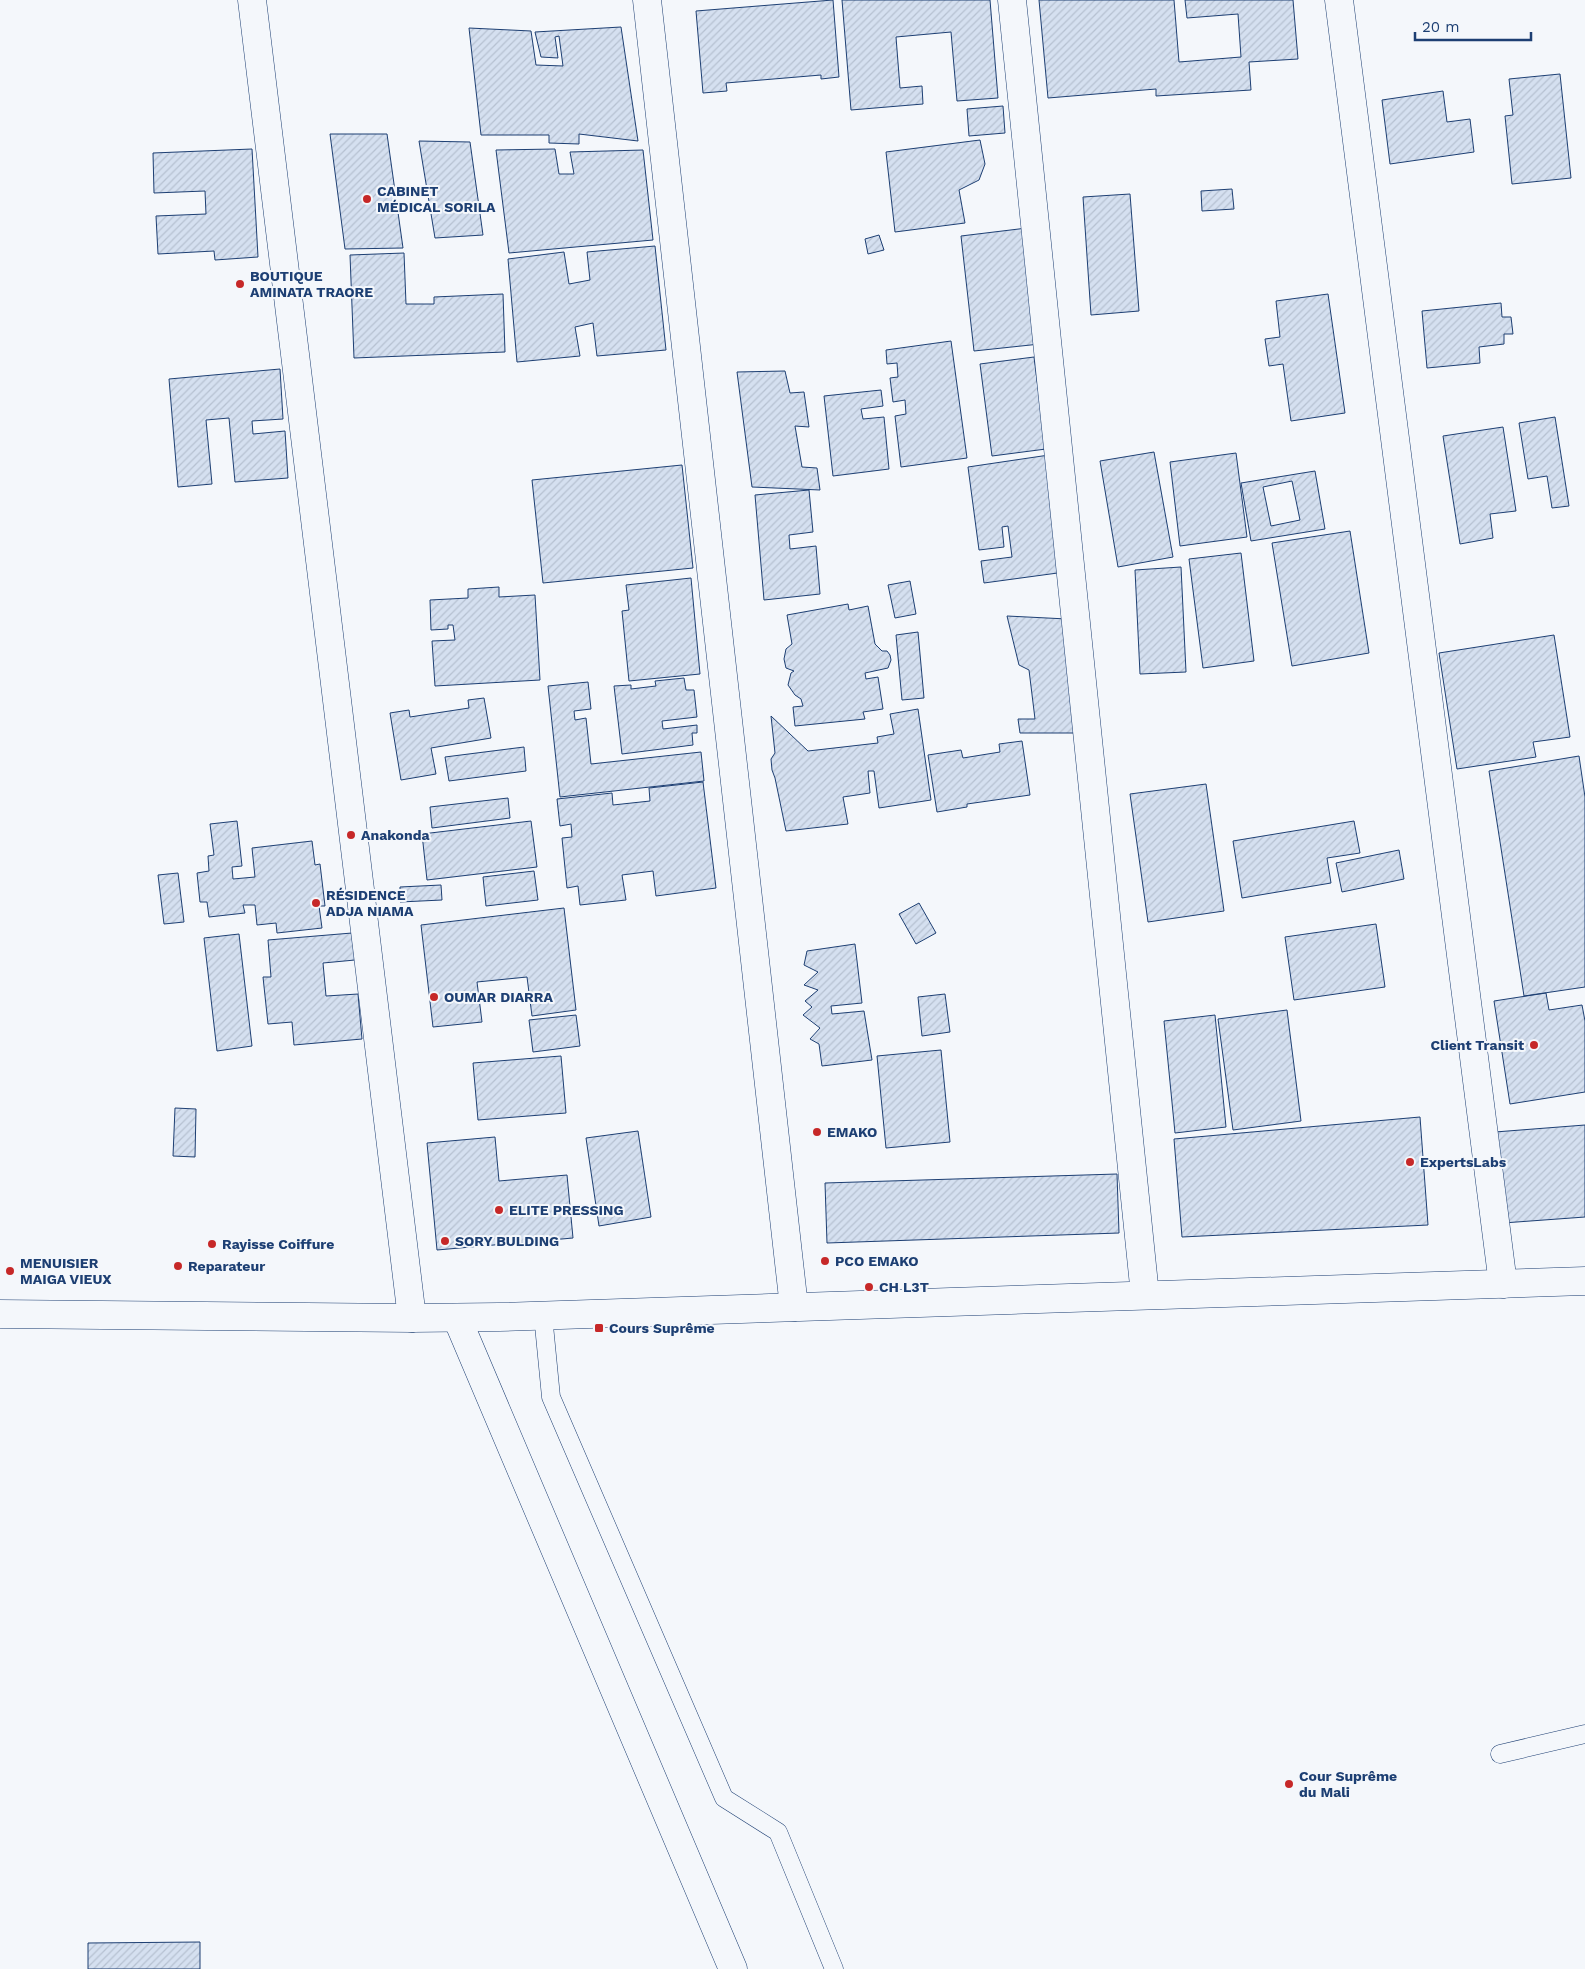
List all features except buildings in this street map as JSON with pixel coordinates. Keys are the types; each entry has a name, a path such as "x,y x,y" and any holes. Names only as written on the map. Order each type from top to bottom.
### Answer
{"street":[{"path":"252,0 412,1318"},
{"path":"647,0 794,1307"},
{"path":"1012,0 1145,1295"},
{"path":"1339,0 1503,1284"},
{"path":"0,1314 457,1318 1585,1281"},
{"path":"457,1318 465,1341 734,1969"}],"lane":[{"path":"543,1316 551,1397 724,1798 778,1832 834,1969"},
{"path":"1500,1754 1585,1734"}],"place":[{"name":"CABINET MÉDICAL SORILA","path":"367,199"},
{"name":"BOUTIQUE AMINATA TRAORE","path":"240,284"},
{"name":"Anakonda","path":"351,835"},
{"name":"RÉSIDENCE ADJA NIAMA","path":"316,903"},
{"name":"OUMAR DIARRA","path":"434,997"},
{"name":"Client Transit","path":"1534,1045"},
{"name":"EMAKO","path":"817,1132"},
{"name":"ExpertsLabs","path":"1410,1162"},
{"name":"ELITE PRESSING","path":"499,1210"},
{"name":"SORY BULDING","path":"445,1241"},
{"name":"Rayisse Coiffure","path":"212,1244"},
{"name":"PCO EMAKO","path":"825,1261"},
{"name":"Reparateur","path":"178,1266"},
{"name":"MENUISIER MAIGA VIEUX","path":"10,1271"},
{"name":"CH L3T","path":"869,1287"},
{"name":"Cours Suprême","path":"599,1328"},
{"name":"Cour Suprême du Mali","path":"1289,1784"}]}
